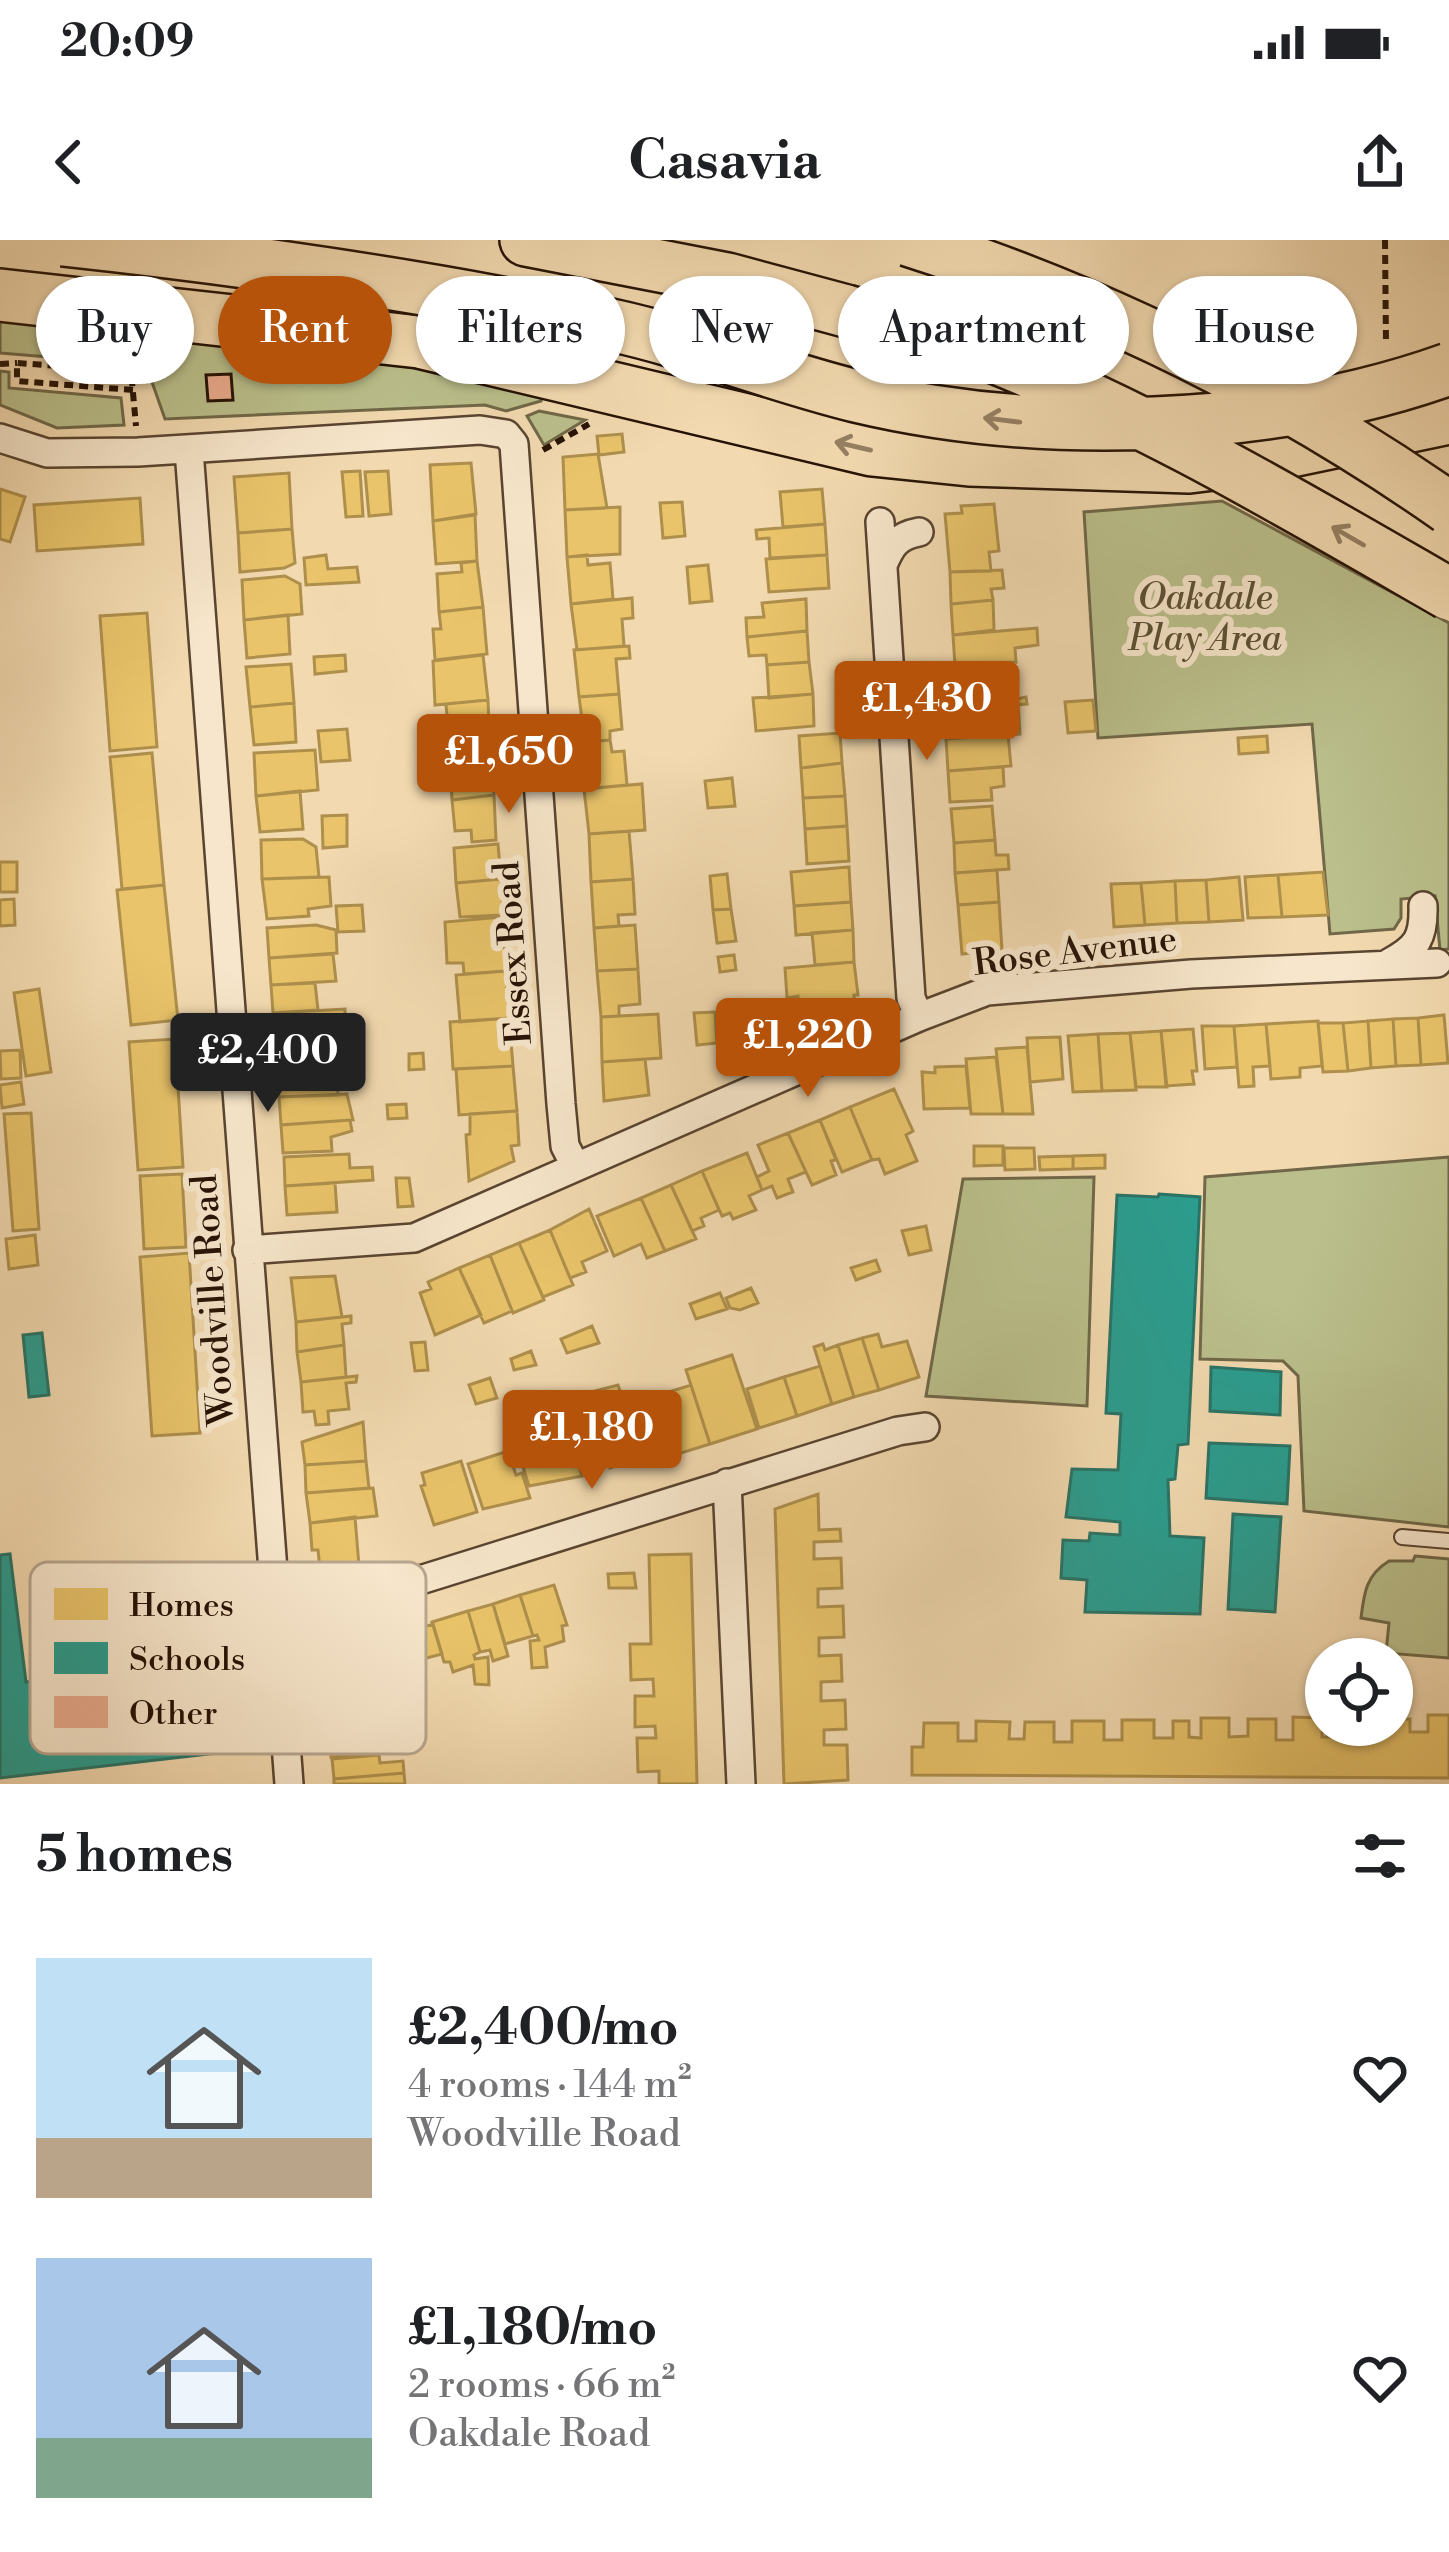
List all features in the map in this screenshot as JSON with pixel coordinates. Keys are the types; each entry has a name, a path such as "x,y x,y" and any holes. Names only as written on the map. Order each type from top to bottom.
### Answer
{"highway":[{"path":"63,240 380,279 617,327 858,396 1005,422 1166,422 1262,412 1449,369"},
{"path":"526,240 727,279 956,342 1053,381 1304,511 1449,594"},
{"path":"908,240 1056,293 1220,369 1366,450 1449,508"},
{"path":"0,295 419,342 872,450 969,460 1190,467 1253,459 1449,418"}],"street":[{"path":"0,438 47,453 189,450 480,430 523,438"},
{"name":"Essex Road","path":"523,438 561,1104 565,1146 576,1168"},
{"name":"Woodville Road","path":"189,450 271,1562"},
{"path":"880,522 911,998 919,1017"},
{"path":"883,565 892,545 904,535 919,532"},
{"path":"1385,965 1414,949 1424,931 1423,906"},
{"name":"Rose Avenue","path":"247,1250 414,1238 919,1017 987,992 1191,974 1437,963"},
{"path":"426,1578 898,1431 926,1427"},
{"path":"728,1483 741,1784"},
{"name":"Woodville Road","path":"287,1754 289,1784"}],"lane":[{"path":"1402,1537 1449,1541"}],"path":[{"path":"1385,240 1386,346"},
{"path":"17,363 17,381 133,389"},
{"path":"0,364 131,371 137,437"},
{"path":"523,438 540,452 597,420"}],"green space":[{"path":"0,309 36,312 36,356 0,353"},
{"path":"194,325 218,327 218,384 392,384 392,358 416,363 416,384 543,386 541,401 506,411 485,405 165,419 153,384 194,384"},
{"path":"0,371 9,372 9,388 121,398 124,425 57,428 0,405"},
{"path":"539,411 585,420 544,445 527,416"},
{"name":"Oakdale Play Area","path":"1222,501 1449,623 1449,949 1440,950 1435,896 1401,899 1401,918 1394,929 1330,934 1312,724 1098,738 1084,512"},
{"path":"1449,1157 1449,1527 1304,1511 1298,1376 1283,1361 1200,1359 1205,1177"},
{"path":"1094,1177 1087,1406 926,1396 963,1179"},
{"path":"1415,1556 1449,1559 1449,1658 1413,1655 1413,1638 1388,1638 1389,1623 1361,1618 1375,1572 1389,1561 1413,1561"}],"building: Homes":[{"path":"622,434 624,452 599,455 597,436"},
{"path":"598,454 607,508 565,510 563,457"},
{"path":"471,463 476,514 433,521 430,465"},
{"path":"360,471 363,516 346,517 342,472"},
{"path":"388,471 391,514 369,516 365,472"},
{"path":"289,473 292,529 238,533 234,477"},
{"path":"0,489 25,497 10,542 0,539"},
{"path":"822,489 825,524 783,527 780,492"},
{"path":"140,498 143,544 37,551 34,505"},
{"path":"682,502 685,536 663,538 660,503"},
{"path":"994,504 999,551 989,552 991,571 950,572 945,514 962,513 961,506"},
{"path":"620,507 620,554 567,557 565,510"},
{"path":"475,515 477,561 436,564 433,521"},
{"path":"825,524 827,555 770,558 769,538 757,539 756,530"},
{"path":"292,529 295,563 240,572 238,533"},
{"path":"326,555 328,569 357,567 359,582 306,585 304,558"},
{"path":"587,555 588,565 610,563 613,599 571,604 567,557"},
{"path":"827,555 829,588 769,592 766,559"},
{"path":"477,561 483,607 439,612 437,574 462,572 461,563"},
{"path":"708,565 712,601 690,603 687,567"},
{"path":"1002,570 1004,588 991,589 993,600 951,604 950,572"},
{"path":"285,576 300,584 302,614 244,620 242,580"},
{"path":"632,598 633,618 622,619 624,646 577,650 571,604"},
{"path":"806,599 807,631 747,637 746,618 764,617 762,603"},
{"path":"993,600 994,630 953,635 951,604"},
{"path":"483,607 487,654 435,660 433,629 441,629 439,612"},
{"path":"147,613 157,747 110,751 100,616"},
{"path":"288,615 290,654 247,658 244,620"},
{"path":"1037,628 1038,645 1015,648 1016,662 955,666 953,635"},
{"path":"807,631 809,662 767,665 766,655 749,656 747,637"},
{"path":"629,646 630,658 616,659 619,694 579,697 574,650"},
{"path":"345,655 346,671 315,674 314,657"},
{"path":"483,655 488,700 435,705 433,661"},
{"path":"809,662 813,694 769,698 767,665"},
{"path":"291,664 294,703 250,707 246,667"},
{"path":"1014,673 1016,699 1026,697 1027,704 945,709 942,676"},
{"path":"619,694 622,729 610,731 610,740 585,742 579,697"},
{"path":"813,694 814,726 756,731 753,698"},
{"path":"488,700 490,747 464,749 463,740 449,740 446,704"},
{"path":"1093,700 1096,731 1068,733 1065,702"},
{"path":"294,703 296,742 254,745 250,707"},
{"path":"1018,704 1020,734 946,739 945,709"},
{"path":"347,729 350,760 321,762 318,731"},
{"path":"840,733 842,763 801,768 799,736"},
{"path":"1008,735 1011,766 948,771 946,739"},
{"path":"1267,736 1268,752 1239,754 1238,738"},
{"path":"610,740 612,752 624,751 627,785 584,789 585,742"},
{"path":"490,747 494,795 452,800 450,764 468,762 466,749"},
{"path":"315,750 318,790 256,796 254,753"},
{"path":"152,753 164,885 122,889 110,757"},
{"path":"842,763 845,796 803,798 801,768"},
{"path":"1003,767 1004,786 991,788 992,800 950,802 948,771"},
{"path":"732,778 735,806 708,808 705,781"},
{"path":"642,784 645,830 589,834 584,789"},
{"path":"300,791 303,829 260,832 256,796"},
{"path":"494,795 496,840 472,842 471,830 455,831 452,800"},
{"path":"845,796 847,826 805,829 803,798"},
{"path":"992,806 995,840 954,843 951,809"},
{"path":"347,815 347,846 323,848 322,816"},
{"path":"847,826 849,861 807,864 805,829"},
{"path":"629,831 633,879 591,882 589,834"},
{"path":"303,839 316,847 319,877 262,879 261,840"},
{"path":"995,840 996,855 1008,855 1009,869 955,873 954,843"},
{"path":"498,844 501,879 456,883 454,848"},
{"path":"0,862 17,862 17,892 0,892"},
{"path":"849,867 851,902 794,906 791,872"},
{"path":"997,870 999,902 958,905 955,873"},
{"path":"1323,872 1328,915 1282,917 1278,875"},
{"path":"727,874 731,909 713,910 710,876"},
{"path":"1278,875 1282,917 1248,918 1245,877"},
{"path":"329,877 331,906 308,909 309,916 267,919 262,879"},
{"path":"1239,877 1243,920 1209,922 1206,880"},
{"path":"501,879 503,915 460,917 456,883"},
{"path":"633,879 635,914 618,915 619,926 594,928 591,882"},
{"path":"1206,880 1209,922 1177,923 1175,881"},
{"path":"1175,881 1177,923 1145,925 1141,883"},
{"path":"1141,883 1145,925 1114,927 1111,884"},
{"path":"164,885 178,1020 131,1025 117,890"},
{"path":"14,899 15,925 0,926 0,900"},
{"path":"851,902 853,930 796,935 794,906"},
{"path":"999,902 1002,950 962,954 958,905"},
{"path":"362,905 364,931 338,932 336,906"},
{"path":"731,909 736,941 717,943 713,910"},
{"path":"502,917 506,971 464,974 463,963 447,963 445,922"},
{"path":"316,925 336,930 337,953 269,958 267,928"},
{"path":"635,925 638,969 597,971 594,928"},
{"path":"853,930 854,962 815,965 812,933"},
{"path":"333,954 336,981 271,985 269,958"},
{"path":"734,955 736,970 720,972 718,957"},
{"path":"854,962 855,1013 798,1019 798,996 787,998 785,968"},
{"path":"638,969 640,1004 619,1006 619,1016 601,1017 597,971"},
{"path":"506,971 509,1018 460,1022 456,975"},
{"path":"315,983 318,1010 273,1013 271,985"},
{"path":"39,989 51,1072 26,1076 14,993"},
{"path":"345,1009 345,1015 328,1017 330,1037 276,1041 273,1013"},
{"path":"715,1012 717,1043 697,1045 694,1013"},
{"path":"658,1014 661,1058 602,1062 601,1017"},
{"path":"1444,1015 1448,1063 1421,1065 1418,1018"},
{"path":"509,1018 513,1066 453,1069 450,1022"},
{"path":"1418,1018 1421,1065 1396,1066 1393,1019"},
{"path":"1393,1019 1396,1066 1371,1068 1368,1021"},
{"path":"1318,1021 1322,1066 1300,1068 1300,1077 1271,1079 1266,1024"},
{"path":"1368,1021 1371,1068 1348,1071 1343,1023"},
{"path":"1318,1023 1343,1023 1348,1071 1323,1072"},
{"path":"1266,1024 1270,1066 1253,1067 1254,1086 1239,1087 1234,1026"},
{"path":"1202,1026 1234,1026 1237,1067 1205,1069"},
{"path":"738,1028 739,1051 720,1054 719,1029"},
{"path":"1193,1029 1194,1084 1166,1086 1161,1031"},
{"path":"1161,1031 1167,1087 1136,1087 1130,1033"},
{"path":"1130,1033 1136,1090 1102,1091 1098,1034"},
{"path":"1098,1034 1102,1091 1073,1092 1068,1036"},
{"path":"340,1036 342,1057 348,1057 348,1065 277,1069 276,1041"},
{"path":"1060,1037 1063,1079 1030,1082 1027,1038"},
{"path":"175,1039 183,1167 138,1170 129,1042"},
{"path":"1027,1047 1033,1114 1003,1114 996,1049"},
{"path":"20,1050 21,1078 1,1079 0,1051"},
{"path":"423,1053 424,1069 409,1070 409,1054"},
{"path":"996,1057 1003,1114 971,1114 966,1059"},
{"path":"645,1059 649,1095 604,1101 602,1062"},
{"path":"348,1065 349,1071 337,1072 338,1095 279,1097 277,1069"},
{"path":"513,1066 517,1111 459,1115 456,1069"},
{"path":"966,1066 970,1108 924,1109 922,1072"},
{"path":"21,1082 24,1104 2,1108 0,1085"},
{"path":"894,1089 913,1131 906,1135 917,1161 885,1174 879,1159 872,1160 850,1107"},
{"path":"347,1094 353,1120 281,1125 279,1097"},
{"path":"406,1104 407,1118 388,1119 387,1105"},
{"path":"850,1107 872,1160 842,1172 820,1120"},
{"path":"517,1111 519,1145 511,1146 514,1161 469,1181 466,1135 470,1134 470,1114"},
{"path":"31,1113 39,1229 13,1231 4,1114"},
{"path":"350,1120 352,1131 331,1137 332,1151 283,1153 281,1125"},
{"path":"820,1120 836,1160 831,1161 836,1175 812,1185 788,1133"},
{"path":"788,1133 806,1172 788,1179 793,1192 777,1198 772,1186 762,1190 757,1177 769,1171 758,1145"},
{"path":"974,1146 1003,1146 1003,1165 974,1166"},
{"path":"1004,1148 1034,1148 1035,1169 1005,1170"},
{"path":"747,1153 762,1190 749,1196 756,1210 733,1219 730,1213 722,1216 702,1171"},
{"path":"349,1154 350,1168 372,1167 373,1180 285,1186 284,1157"},
{"path":"1105,1155 1105,1168 1073,1169 1073,1156"},
{"path":"1073,1156 1073,1169 1040,1170 1039,1157"},
{"path":"702,1171 719,1210 701,1218 704,1226 692,1231 671,1185"},
{"path":"182,1174 186,1247 144,1249 140,1176"},
{"path":"396,1178 409,1178 413,1206 398,1207"},
{"path":"335,1183 337,1212 287,1215 285,1186"},
{"path":"671,1185 696,1239 665,1251 641,1198"},
{"path":"641,1198 665,1251 647,1258 641,1244 614,1256 597,1216"},
{"path":"589,1209 607,1251 582,1262 586,1272 570,1278 550,1230"},
{"path":"926,1226 931,1250 909,1255 902,1231"},
{"path":"550,1230 573,1285 543,1297 519,1243"},
{"path":"35,1235 38,1265 9,1269 6,1239"},
{"path":"519,1243 544,1300 513,1313 490,1255"},
{"path":"189,1253 200,1433 152,1436 140,1257"},
{"path":"490,1255 512,1311 484,1323 459,1268"},
{"path":"876,1260 880,1271 856,1280 851,1268"},
{"path":"459,1268 481,1315 435,1335 420,1293 431,1289 428,1282"},
{"path":"335,1276 342,1317 296,1322 291,1278"},
{"path":"751,1288 758,1303 740,1310 730,1308 726,1298"},
{"path":"720,1293 727,1309 696,1319 690,1304"},
{"path":"351,1316 351,1323 342,1324 344,1345 297,1352 296,1322"},
{"path":"592,1326 599,1343 567,1353 561,1339"},
{"path":"878,1334 882,1347 907,1341 919,1377 879,1390 862,1338"},
{"path":"862,1338 879,1390 854,1397 838,1345"},
{"path":"425,1342 428,1370 415,1371 411,1343"},
{"path":"823,1344 825,1350 838,1345 854,1397 832,1404 814,1347"},
{"path":"344,1345 346,1377 301,1382 297,1352"},
{"path":"531,1351 536,1365 514,1370 511,1359"},
{"path":"732,1355 757,1429 710,1444 686,1370"},
{"path":"820,1366 832,1404 797,1416 784,1377"},
{"path":"357,1376 356,1382 346,1383 349,1409 328,1411 329,1424 316,1425 314,1411 303,1412 301,1382"},
{"path":"784,1377 797,1416 759,1428 747,1389"},
{"path":"490,1378 497,1398 476,1404 469,1385"},
{"path":"618,1385 643,1458 610,1468 587,1393"},
{"path":"691,1385 710,1444 649,1463 635,1420 667,1410 662,1394"},
{"path":"566,1407 574,1430 591,1426 602,1464 580,1470 582,1476 529,1486 516,1445 530,1440 523,1419"},
{"path":"363,1422 366,1461 305,1465 302,1442"},
{"path":"508,1451 530,1498 483,1509 468,1464"},
{"path":"366,1461 369,1488 306,1493 305,1465"},
{"path":"461,1461 477,1512 434,1525 421,1486 425,1485 422,1473"},
{"path":"373,1488 377,1516 310,1523 306,1493"},
{"path":"818,1494 819,1530 840,1529 841,1541 814,1542 814,1559 841,1558 842,1588 818,1589 818,1607 843,1606 844,1637 819,1638 819,1656 841,1655 842,1681 821,1682 821,1701 845,1700 846,1729 824,1730 824,1745 847,1745 848,1780 784,1784 775,1509"},
{"path":"355,1517 359,1562 319,1562 318,1550 312,1550 310,1523"},
{"path":"691,1554 697,1784 659,1784 659,1771 638,1772 637,1738 656,1738 655,1726 635,1727 635,1696 654,1696 653,1679 631,1680 630,1644 651,1644 649,1555"},
{"path":"634,1573 636,1588 609,1588 608,1574"},
{"path":"554,1585 567,1625 562,1626 564,1641 545,1647 547,1667 532,1668 530,1641 539,1640 533,1636 520,1595"},
{"path":"520,1595 533,1636 505,1644 493,1604"},
{"path":"493,1604 508,1656 493,1661 490,1650 480,1652 468,1611"},
{"path":"468,1611 480,1652 475,1659 488,1657 489,1685 475,1684 473,1665 453,1672 450,1662 444,1662 432,1622"},
{"path":"433,1624 442,1654 426,1658 426,1626"},
{"path":"1428,1715 1449,1715 1449,1778 912,1775 912,1747 923,1747 924,1723 958,1723 958,1741 976,1741 976,1721 1010,1722 1009,1739 1024,1739 1025,1722 1054,1722 1054,1742 1072,1742 1072,1721 1104,1721 1104,1740 1122,1740 1122,1720 1154,1720 1154,1738 1173,1738 1173,1721 1189,1721 1189,1737 1201,1738 1201,1718 1229,1718 1229,1737 1248,1736 1248,1719 1276,1719 1276,1740 1293,1740 1293,1717 1305,1717 1305,1746 1413,1746 1413,1732 1428,1732"},
{"path":"379,1755 380,1763 403,1761 404,1773 334,1779 332,1759"},
{"path":"404,1773 405,1784 334,1784 334,1779"}],"building: Schools":[{"path":"1117,1195 1200,1197 1188,1444 1178,1445 1175,1479 1168,1480 1170,1536 1204,1538 1200,1614 1085,1612 1087,1580 1061,1578 1063,1540 1089,1541 1090,1533 1120,1535 1120,1522 1066,1517 1072,1469 1118,1470 1121,1414 1106,1413"},
{"path":"42,1333 49,1395 29,1397 23,1335"},
{"path":"1211,1367 1281,1372 1280,1415 1210,1411"},
{"path":"1209,1443 1290,1446 1287,1504 1206,1498"},
{"path":"1233,1514 1281,1517 1275,1612 1228,1609"},
{"path":"10,1554 26,1682 30,1682 30,1754 209,1754 0,1778 0,1555"}],"building: Other":[{"path":"206,375 218,375 218,384 232,384 233,400 208,401"}]}
